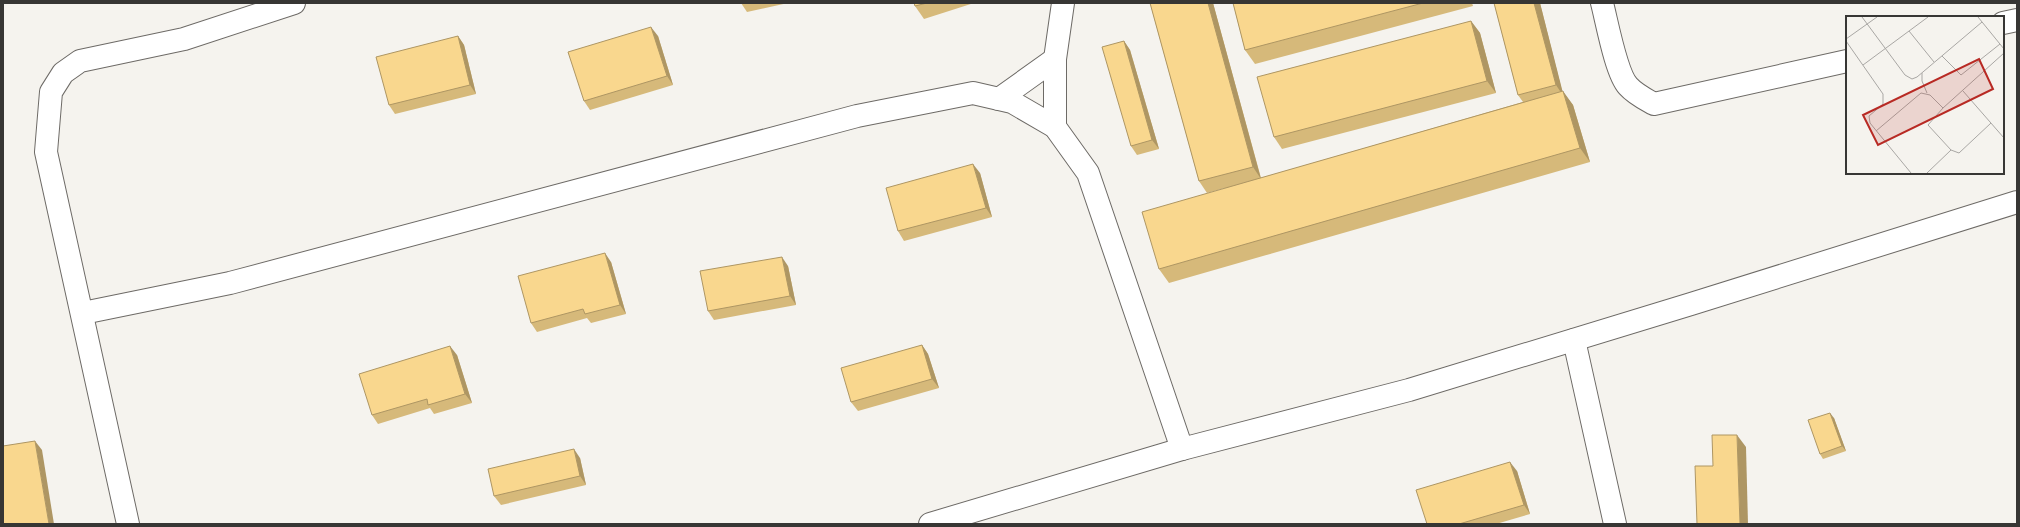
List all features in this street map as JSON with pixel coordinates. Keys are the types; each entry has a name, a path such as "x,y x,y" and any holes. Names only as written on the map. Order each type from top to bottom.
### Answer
{"street":[{"path":"128,524 83,313 62,230 46,152 51,92 63,73 80,61 184,38 294,3"},
{"path":"1055,127 1055,59 1063,3"},
{"path":"1602,3 1619,69 1627,85 1636,94 1654,104 1846,61"},
{"path":"2004,23 2017,20"},
{"path":"999,99 1055,59"},
{"path":"83,313 230,283 857,116 973,93 1012,102 1055,127 1088,173 1182,449"},
{"path":"930,524 1182,449 1409,390 2017,202"},
{"path":"1574,340 1615,524"}],"building":[{"path":"914,3 927,3 915,6"},
{"path":"1150,3 1208,3 1253,167 1199,181"},
{"path":"1233,3 1423,3 1245,50"},
{"path":"1494,3 1534,3 1556,85 1518,95"},
{"path":"1471,21 1487,81 1274,137 1257,77"},
{"path":"651,27 667,76 584,101 568,52"},
{"path":"458,36 470,85 389,105 376,57"},
{"path":"1124,41 1152,140 1131,146 1102,47"},
{"path":"1563,91 1580,148 1159,269 1142,212"},
{"path":"973,164 986,208 898,231 886,188"},
{"path":"605,253 620,305 585,314 583,309 531,323 518,276"},
{"path":"782,257 790,296 708,311 700,271"},
{"path":"922,345 932,379 851,402 841,368"},
{"path":"450,346 465,394 428,405 427,399 372,415 359,374"},
{"path":"1830,413 1842,446 1820,454 1808,420"},
{"path":"1712,435 1737,435 1740,524 1697,524 1695,466 1713,466"},
{"path":"35,441 49,524 3,524 3,446"},
{"path":"574,449 580,476 494,496 488,469"},
{"path":"1510,462 1524,505 1459,524 1427,524 1416,490"}]}
